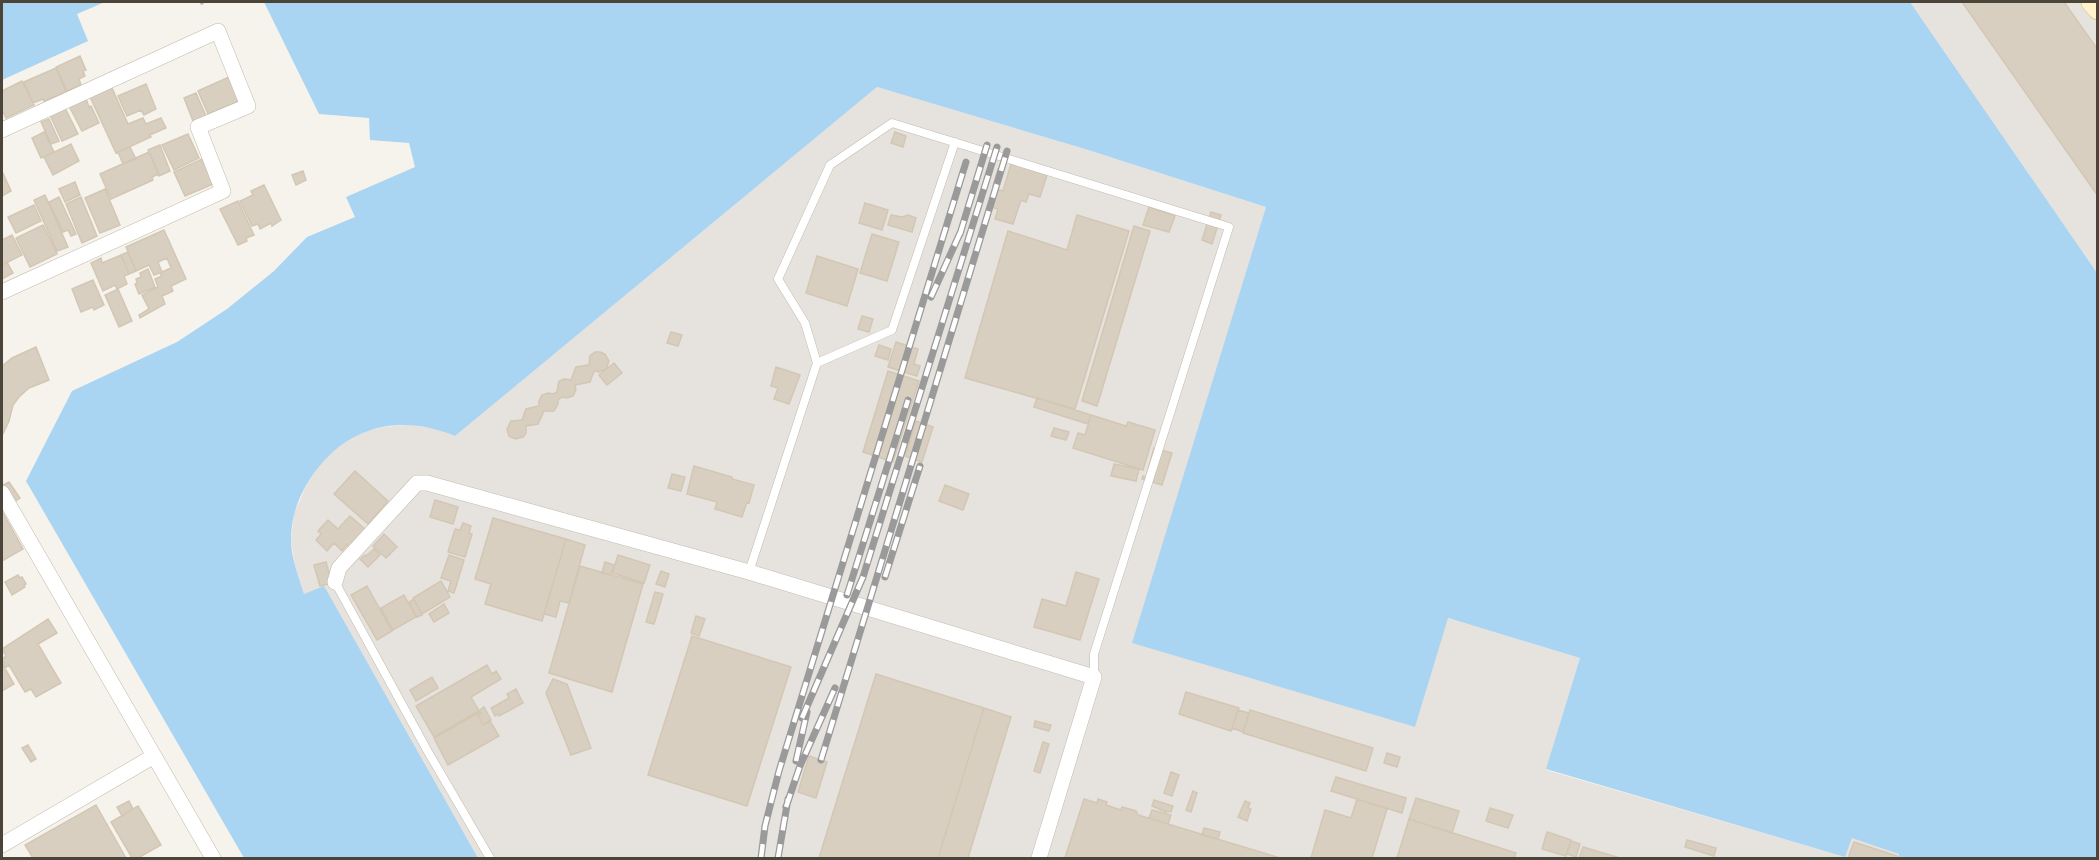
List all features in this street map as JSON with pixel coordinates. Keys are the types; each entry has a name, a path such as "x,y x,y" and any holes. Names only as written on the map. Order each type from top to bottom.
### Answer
{"street":[{"path":"2092,2 2097,9"},
{"path":"2,130 218,31 248,106 198,127 223,190 2,292"},
{"path":"335,582 339,568 417,483 427,483 749,572 1094,677 1040,858"},
{"path":"2,493 213,858"},
{"path":"2,845 154,756"}],"lane":[{"path":"749,572 817,363 805,323 778,279 830,165 892,123 955,142 1229,227 1094,654 1094,677"},
{"path":"817,363 892,330 955,142"},
{"path":"335,582 427,750 490,858"}],"shaded area":[{"path":"1910,2 2097,2 2097,273 2078,246"},
{"path":"877,87 1085,149 1266,207 1133,643 1415,727 1447,618 1580,658 1546,770 1845,857 1852,837 1900,854 1898,858 478,858 324,587 304,594 295,565 291,541 294,514 306,486 319,465 338,447 358,433 383,427 408,425 437,429 455,436"}],"water":[{"path":"2,2 105,2 77,14 88,41 2,80"},
{"path":"264,2 1910,2 2097,273 2097,858 1898,858 1899,854 1852,838 1845,857 1546,769 1580,658 1448,618 1415,727 1132,643 1266,207 1085,149 877,87 455,436 434,429 413,426 374,429 356,436 324,461 302,493 292,524 292,554 304,594 324,586 478,858 244,858 26,481 72,391 177,342 227,309 274,271 307,237 355,217 346,197 415,167 409,143 370,140 369,118 319,114"}],"building":[{"path":"1962,2 2064,2 2098,50 2098,196"},
{"path":"80,56 86,70 83,71 85,76 79,79 81,85 67,91 56,67"},
{"path":"56,68 66,92 33,103 24,82"},
{"path":"229,77 239,101 208,114 198,91"},
{"path":"22,81 34,105 6,118 2,110 2,91"},
{"path":"146,84 156,109 144,115 141,110 127,116 118,96"},
{"path":"112,88 128,124 143,118 146,124 161,118 166,128 116,153 90,97"},
{"path":"196,93 206,116 193,121 184,98"},
{"path":"86,99 99,123 82,131 69,106"},
{"path":"65,108 78,134 62,141 50,115"},
{"path":"49,119 59,141 51,144 41,122"},
{"path":"44,132 54,152 41,158 32,138"},
{"path":"895,132 906,136 903,147 891,143"},
{"path":"188,134 199,158 174,170 162,145"},
{"path":"71,144 79,161 53,175 44,157"},
{"path":"160,145 170,171 159,176 148,150"},
{"path":"130,147 136,159 123,164 118,152"},
{"path":"149,152 159,174 152,177 153,180 111,199 100,174"},
{"path":"202,159 213,184 185,196 174,172"},
{"path":"1011,164 1047,175 1040,197 1029,194 1026,202 1021,200 1013,224 995,219 998,209 991,207 996,189 1003,191"},
{"path":"998,169 1003,171 998,187 993,186"},
{"path":"2,171 11,191 2,196"},
{"path":"303,171 306,180 296,185 292,175"},
{"path":"75,182 80,195 65,202 59,189"},
{"path":"264,185 281,220 272,226 271,223 260,229 258,224 252,226 240,201 253,195 251,191"},
{"path":"105,189 120,225 100,233 85,198"},
{"path":"45,195 68,247 57,251 34,200"},
{"path":"59,197 76,234 71,236 68,230 63,232 49,202"},
{"path":"81,197 97,236 82,243 66,204"},
{"path":"238,201 254,235 238,245 220,209"},
{"path":"865,203 888,210 882,230 859,223"},
{"path":"34,205 41,221 16,233 8,217"},
{"path":"1149,207 1175,216 1169,232 1143,225"},
{"path":"1211,212 1221,215 1212,244 1202,240"},
{"path":"891,215 902,217 908,215 916,218 912,232 888,225"},
{"path":"1077,215 1129,231 1075,409 965,378 1008,231 1067,250"},
{"path":"43,225 57,254 30,267 16,238"},
{"path":"1134,226 1150,231 1097,406 1082,401"},
{"path":"164,230 186,279 171,286 173,291 162,296 165,304 140,318 139,315 149,309 142,295 158,287 155,279 162,276 160,273 154,275 149,265 136,271 126,247","holes":["167,258 171,268 162,272 158,262"]},
{"path":"872,234 899,242 887,281 860,273"},
{"path":"12,235 22,255 2,265 2,240"},
{"path":"128,252 136,271 129,274 121,255"},
{"path":"121,255 129,274 124,276 127,284 117,289 115,285 103,291 91,263 101,258 102,263"},
{"path":"817,256 858,269 847,306 806,293"},
{"path":"7,262 13,273 2,279 2,265"},
{"path":"148,269 155,287 139,294 135,284 136,279 141,277 140,273"},
{"path":"93,280 104,305 94,310 93,307 81,312 72,289"},
{"path":"118,289 132,321 119,327 105,295"},
{"path":"862,316 873,319 869,332 858,329"},
{"path":"671,332 682,335 678,346 667,343"},
{"path":"896,342 918,349 914,364 920,366 917,376 888,367"},
{"path":"879,345 891,349 888,360 875,356"},
{"path":"36,347 49,380 29,388 19,397 13,405 2,436 2,366 12,358"},
{"path":"595,352 605,354 609,361 606,369 599,372 594,371 590,382 575,385 576,390 573,396 562,397 558,400 554,411 544,411 538,424 526,426 526,433 523,437 515,439 509,436 507,429 511,421 522,420 526,409 539,406 542,395 557,392 559,381 571,380 576,367 589,365 590,356"},
{"path":"614,363 622,373 607,385 599,375"},
{"path":"776,367 800,375 789,404 774,399 778,388 771,386"},
{"path":"888,371 919,381 893,462 863,452"},
{"path":"1037,398 1091,415 1088,424 1034,407"},
{"path":"1091,415 1126,426 1128,422 1155,430 1143,470 1073,448 1078,433 1085,435"},
{"path":"916,421 933,427 922,462 905,456"},
{"path":"1054,428 1069,432 1066,440 1051,436"},
{"path":"1154,448 1172,453 1162,485 1142,479 1143,476 1146,477"},
{"path":"1114,464 1139,469 1136,481 1111,476"},
{"path":"694,466 754,485 742,517 715,509 717,502 687,494"},
{"path":"355,471 388,501 368,524 334,494"},
{"path":"672,474 685,477 681,491 668,488"},
{"path":"9,482 20,498 14,502 3,485"},
{"path":"945,485 969,494 963,510 939,501"},
{"path":"435,500 458,507 453,524 430,517"},
{"path":"2,511 23,549 2,561"},
{"path":"350,516 366,530 350,547 347,545 342,551 334,543 327,551 316,540 321,534 318,531 328,520 338,529"},
{"path":"493,518 566,539 542,621 485,604 491,584 475,579"},
{"path":"463,523 471,526 469,533 472,534 465,557 448,552 455,529 460,530"},
{"path":"384,534 397,547 386,558 373,546"},
{"path":"566,539 585,545 569,603 560,601 556,617 544,614"},
{"path":"374,549 380,555 368,567 360,559"},
{"path":"449,555 464,560 454,593 448,591 451,581 441,578"},
{"path":"618,555 650,565 644,583 612,573"},
{"path":"326,562 332,583 320,586 314,565"},
{"path":"605,562 614,565 611,575 602,573"},
{"path":"580,566 643,584 612,692 549,673"},
{"path":"661,571 669,574 665,587 656,584"},
{"path":"1076,572 1099,579 1080,640 1034,627 1042,599 1066,606"},
{"path":"18,575 26,584 12,595 5,582"},
{"path":"441,581 450,597 422,614 413,598"},
{"path":"367,586 392,631 377,640 351,595"},
{"path":"655,592 663,594 654,624 646,622"},
{"path":"404,595 416,617 393,630 381,608"},
{"path":"414,599 422,615 417,617 409,602"},
{"path":"444,604 449,613 434,622 429,614"},
{"path":"696,616 705,619 699,636 691,633"},
{"path":"48,619 57,633 38,644 61,683 36,697 31,689 25,692 9,665 5,668 2,659 6,656 2,649"},
{"path":"692,636 791,667 747,806 648,775"},
{"path":"2,663 14,684 2,691"},
{"path":"487,665 492,674 496,671 501,679 471,697 479,711 434,737 416,706"},
{"path":"876,674 984,708 938,858 819,858"},
{"path":"432,677 438,688 416,701 410,690"},
{"path":"553,679 567,684 591,748 571,755 546,693"},
{"path":"516,689 523,703 495,716 491,708 509,698 507,694"},
{"path":"1186,692 1239,708 1231,731 1179,714"},
{"path":"484,707 491,720 483,725 478,715"},
{"path":"984,708 1011,717 968,858 938,858"},
{"path":"1238,710 1249,713 1243,732 1232,728"},
{"path":"1250,710 1373,748 1366,771 1243,733"},
{"path":"480,712 481,714 478,715 483,725 490,721 499,736 448,765 434,738"},
{"path":"1035,721 1051,725 1049,731 1034,727"},
{"path":"1043,742 1049,744 1040,773 1034,771"},
{"path":"28,745 36,759 31,762 22,748"},
{"path":"1387,753 1400,757 1397,767 1384,763"},
{"path":"809,756 827,762 816,798 798,792"},
{"path":"1171,772 1179,775 1172,796 1164,793"},
{"path":"1336,777 1406,798 1402,813 1331,791"},
{"path":"1193,791 1197,793 1191,812 1186,810"},
{"path":"1416,798 1459,811 1452,833 1409,819"},
{"path":"1084,799 1097,803 1098,799 1107,802 1106,805 1121,810 1122,807 1136,811 1138,815 1280,858 1065,858"},
{"path":"1357,799 1387,809 1372,858 1311,858 1325,810 1351,818"},
{"path":"1154,800 1173,806 1171,812 1152,806"},
{"path":"129,801 133,809 122,816 117,807"},
{"path":"1245,801 1250,803 1248,808 1251,809 1247,821 1238,817"},
{"path":"96,805 126,858 33,858 25,845"},
{"path":"138,806 161,845 138,858 132,858 111,822"},
{"path":"1490,808 1513,815 1508,828 1486,821"},
{"path":"1152,810 1171,815 1168,824 1149,818"},
{"path":"1409,819 1516,853 1514,858 1397,858"},
{"path":"1204,828 1220,832 1218,839 1202,835"},
{"path":"1547,832 1571,840 1566,856 1542,849"},
{"path":"1687,840 1716,848 1714,856 1685,847"},
{"path":"1571,841 1580,844 1576,857 1567,854"},
{"path":"1854,842 1897,856 1897,858 1848,858"},
{"path":"1583,847 1620,858 1579,858"}],"railway":[{"path":"960,234 987,145"},
{"path":"802,718 863,577 997,147"},
{"path":"821,760 1007,151"},
{"path":"761,858 765,826 779,771 966,162"},
{"path":"931,297 961,231"},
{"path":"847,595 908,400"},
{"path":"885,577 920,466"},
{"path":"786,807 800,766 835,688"},
{"path":"796,761 807,712"},
{"path":"778,858 788,799"}]}
